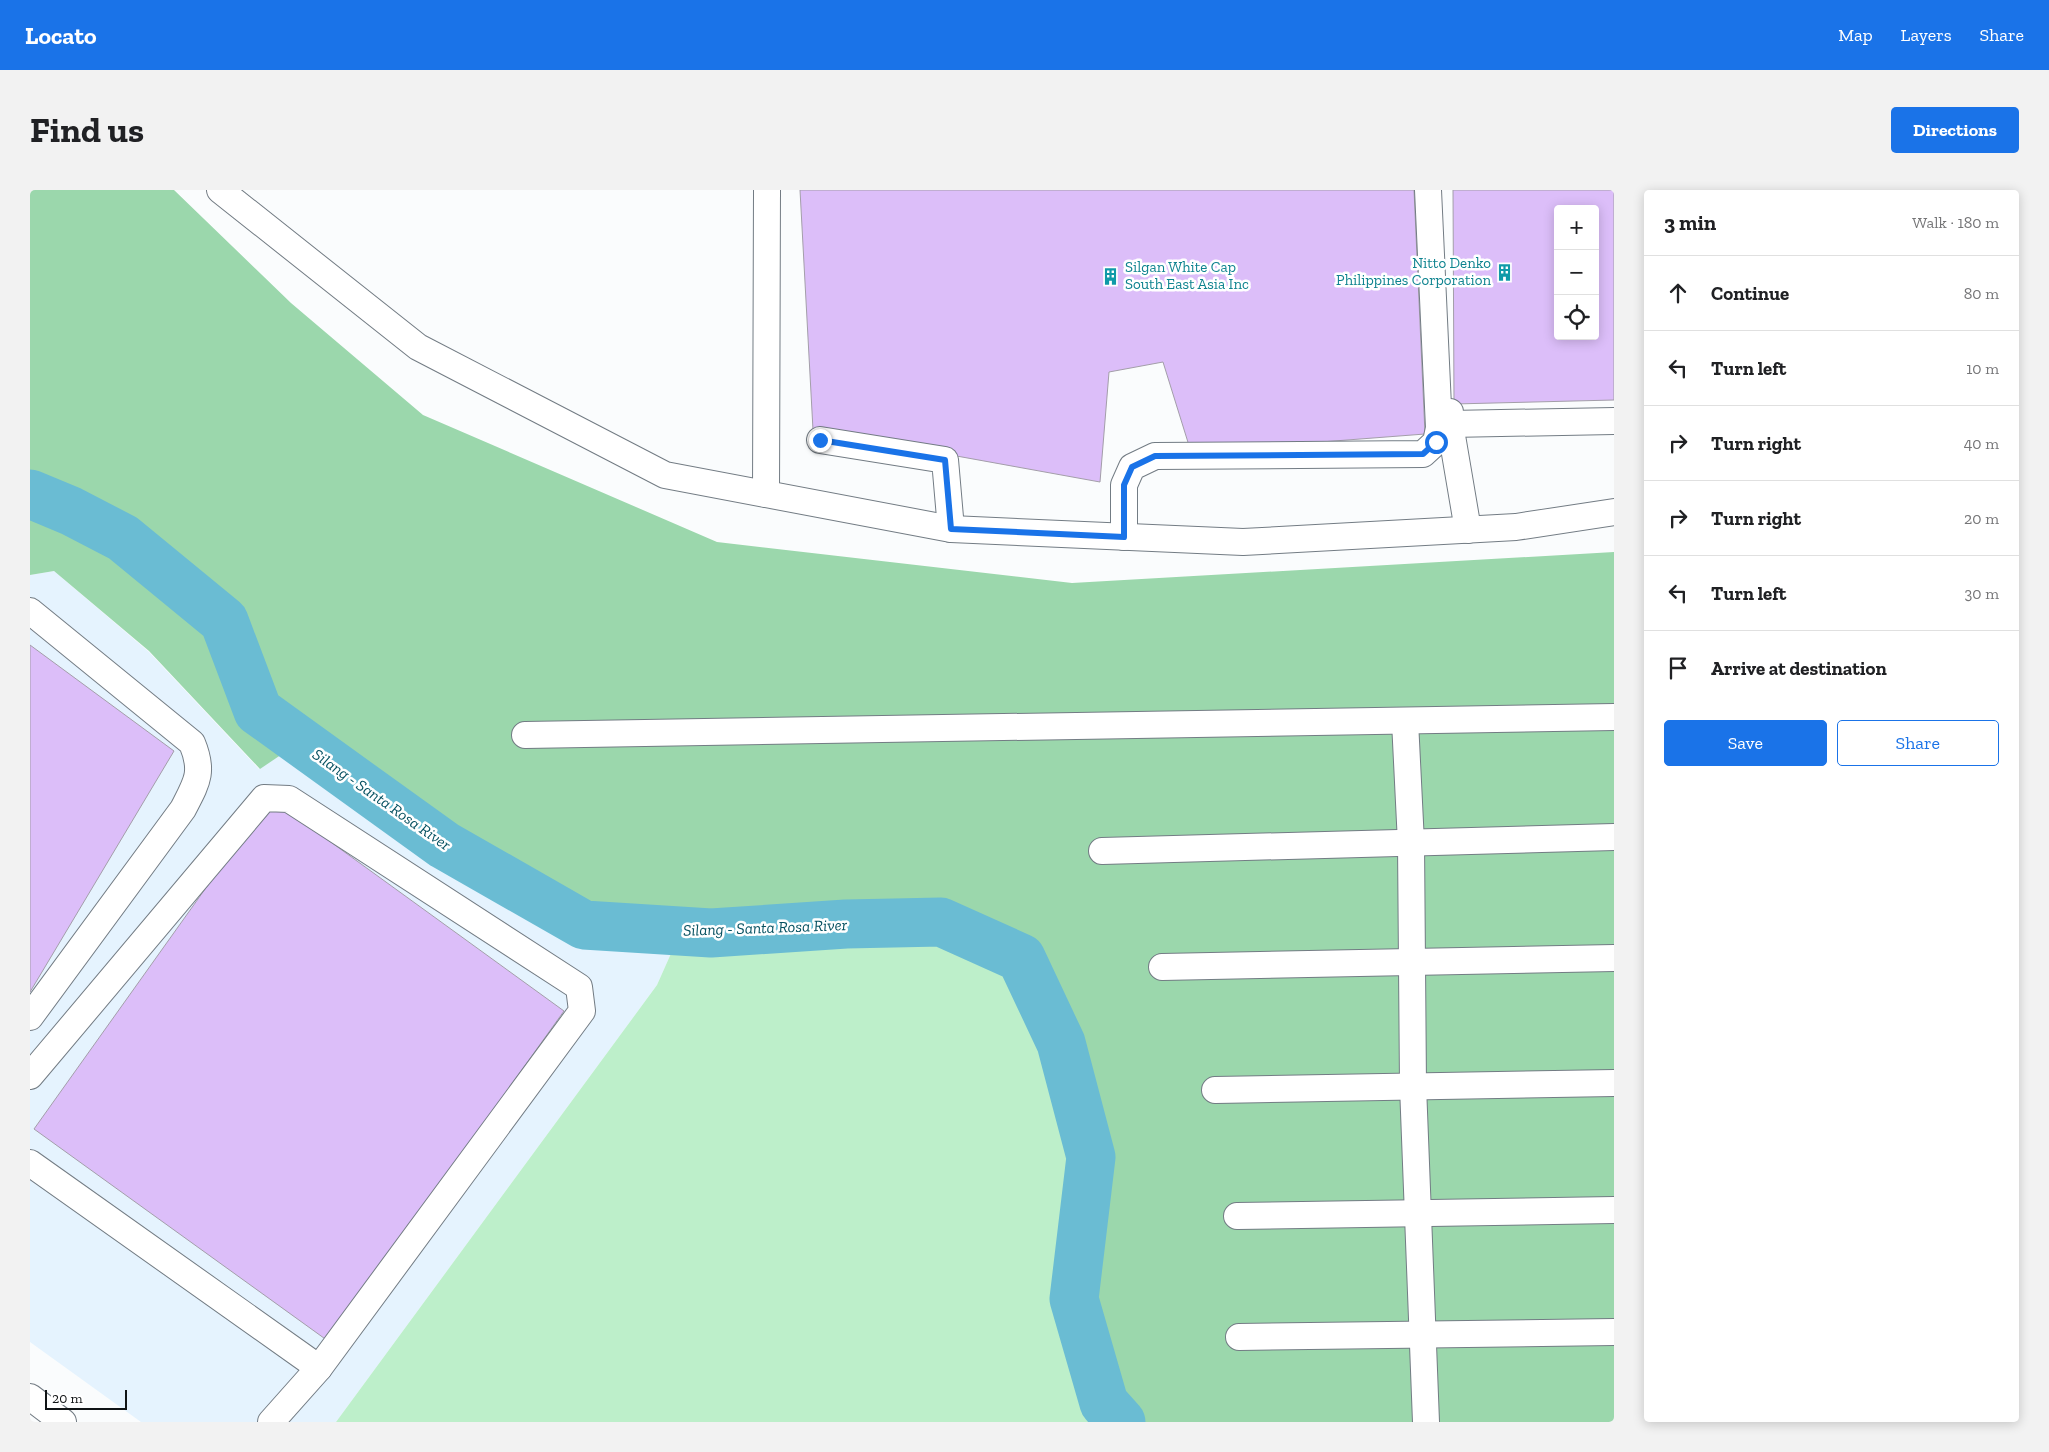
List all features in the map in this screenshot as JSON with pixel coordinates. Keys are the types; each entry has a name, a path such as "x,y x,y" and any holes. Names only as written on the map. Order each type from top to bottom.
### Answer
{"street":[{"path":"220,190 418,347 664,476 951,529 1243,542 1516,527 1614,512"},
{"path":"766,494 767,190"},
{"path":"1124,537 1124,485 1132,467 1155,456 1423,454 1436,442 1439,428 1428,190"},
{"path":"1445,190 1450,424 1468,530"},
{"path":"1450,424 1614,421"},
{"path":"820,440 945,460 951,529"},
{"path":"30,611 192,743 199,759 197,781 183,809 30,1017"},
{"path":"525,735 1614,717"},
{"path":"1405,721 1410,842 1412,1086 1424,1334 1426,1422"},
{"path":"30,1076 264,798 289,799 579,986 582,1011 319,1368 271,1422"},
{"path":"1102,851 1614,837"},
{"path":"1162,967 1614,958"},
{"path":"1214,1090 1614,1083"},
{"path":"30,1163 319,1368"},
{"path":"1237,1216 1614,1210"},
{"path":"1239,1337 1614,1332"}],"shaded area":[{"path":"54,571 149,652 259,769 300,742 444,845 584,925 681,931 657,985 336,1422 141,1422 30,1342 30,575"}],"green space":[{"path":"30,190 174,190 291,303 423,415 717,542 1072,583 1614,552 1614,1422 1121,1422 1104,1403 1074,1299 1091,1157 1061,1043 1021,958 941,922 846,924 711,933 584,925 444,845 300,742 260,769 149,651 54,571 30,575"},
{"path":"941,922 1021,958 1061,1043 1091,1157 1074,1299 1104,1403 1121,1422 336,1422 657,985 681,931 711,933 846,924"}],"building":[{"name":"Silgan White Cap South East Asia Inc","path":"800,190 1414,190 1425,434 1191,452 1163,362 1109,372 1100,482 813,430"},
{"name":"Nitto Denko Philippines Corporation","path":"1453,190 1614,190 1614,400 1454,404"},
{"path":"30,645 174,751 30,992"},
{"path":"270,798 564,1011 328,1341 34,1129"}],"waterway":[{"name":"Silang - Santa Rosa River","path":"30,494 71,511 123,538 224,621 258,711 444,845 584,925 711,933 846,924 941,922 1021,958 1061,1043 1091,1157 1074,1299 1104,1403 1121,1422"}],"place":[{"name":"Nitto Denko Philippines Corporation","path":"1505,272"},
{"name":"Silgan White Cap South East Asia Inc","path":"1111,276"}],"route":[{"path":"820,440 945,460 951,529 1124,537 1124,485 1132,467 1155,456 1423,454 1436,442"}]}
